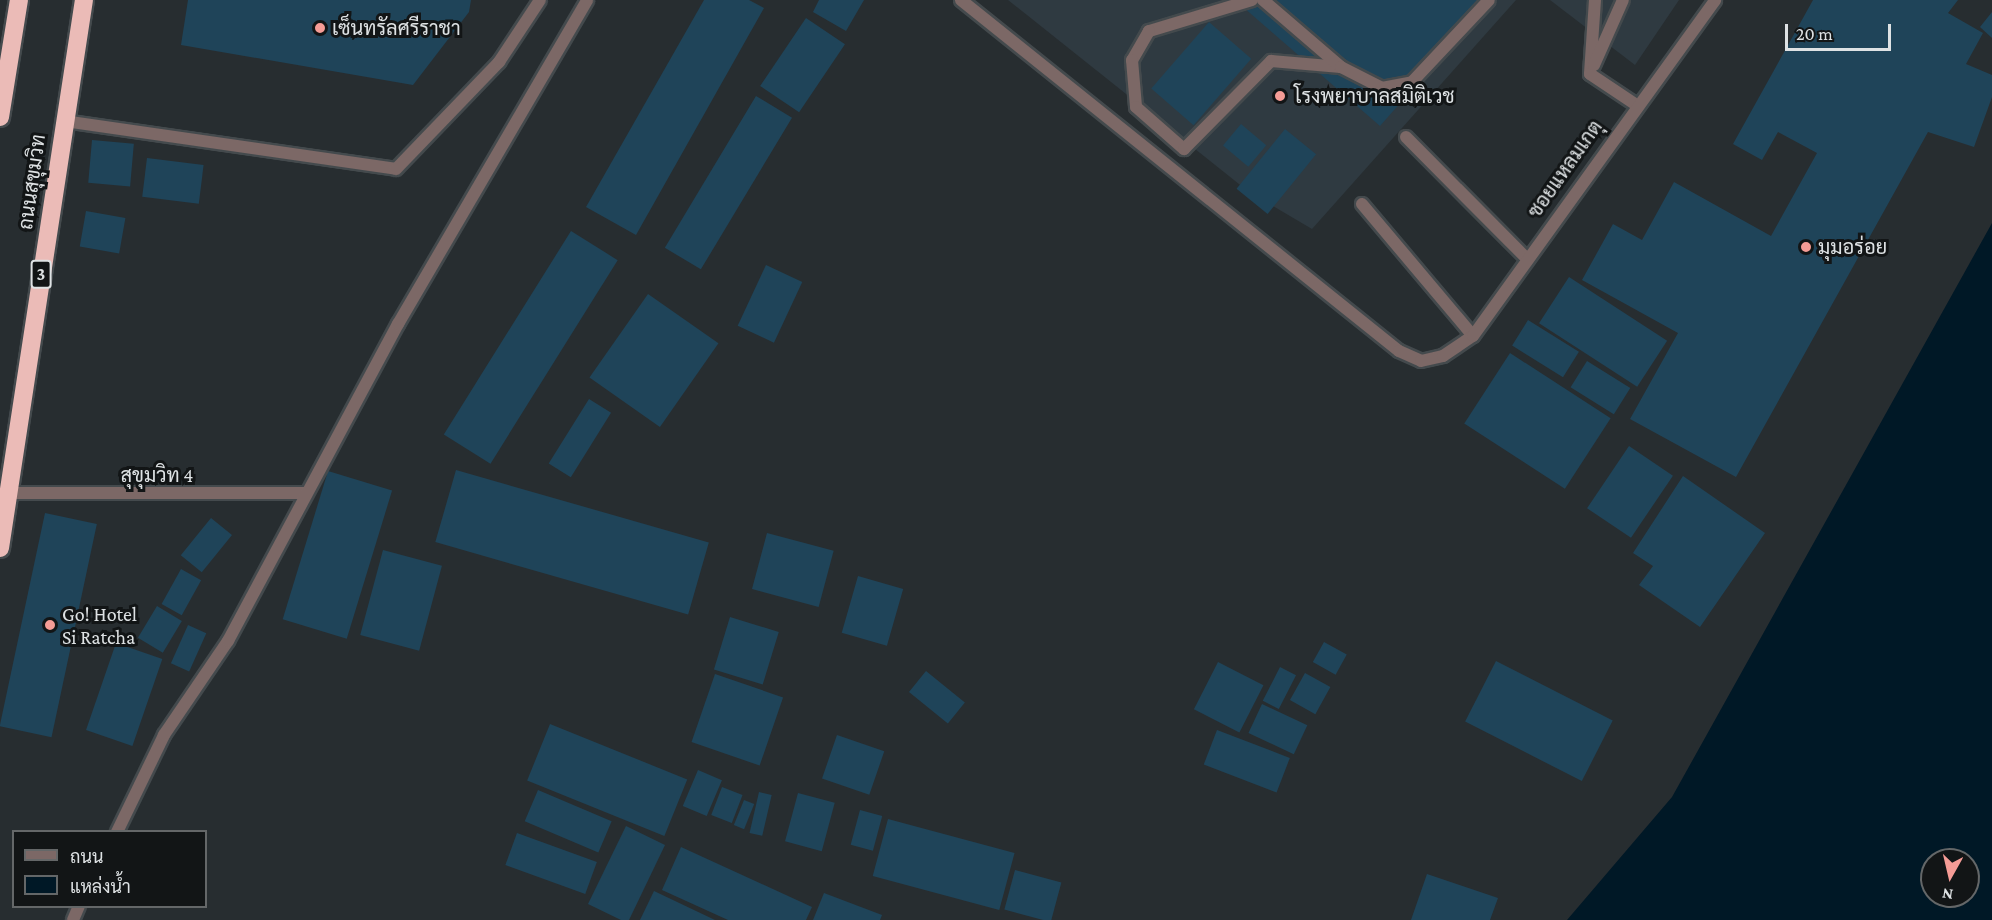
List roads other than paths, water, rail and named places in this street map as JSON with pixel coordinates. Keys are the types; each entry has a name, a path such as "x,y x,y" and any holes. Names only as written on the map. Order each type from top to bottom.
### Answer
{"highway":[{"path":"0,117 20,0"},
{"name":"ถนนสุขุมวิท","path":"0,548 84,0"}],"street":[{"path":"64,121 396,169 500,62 540,0"},
{"path":"117,830 164,735 228,641 305,493 587,0"},
{"name":"ซอยแหลมเกตุ","path":"961,0 1399,351 1421,361 1443,357 1473,336 1635,104 1715,0"},
{"path":"1252,0 1149,31 1132,60 1136,107 1184,149 1271,61 1341,67"},
{"path":"1263,0 1341,67 1382,88 1412,82 1489,0"},
{"path":"1590,74 1595,0"},
{"path":"1590,74 1623,0"},
{"path":"1590,74 1635,104"},
{"path":"1406,137 1526,258"},
{"path":"1362,204 1473,336"},
{"name":"สุขุมวิท 4","path":"9,494 305,493"}],"water":[{"path":"1992,223 1992,920 1567,920 1672,797"}],"place":[{"name":"เซ็นทรัลศรีราชา","path":"320,28"},
{"name":"โรงพยาบาลสมิติเวช","path":"1280,96"},
{"name":"มุมอร่อย","path":"1806,247"},
{"name":"Go! Hotel Si Ratcha","path":"50,625"}]}
